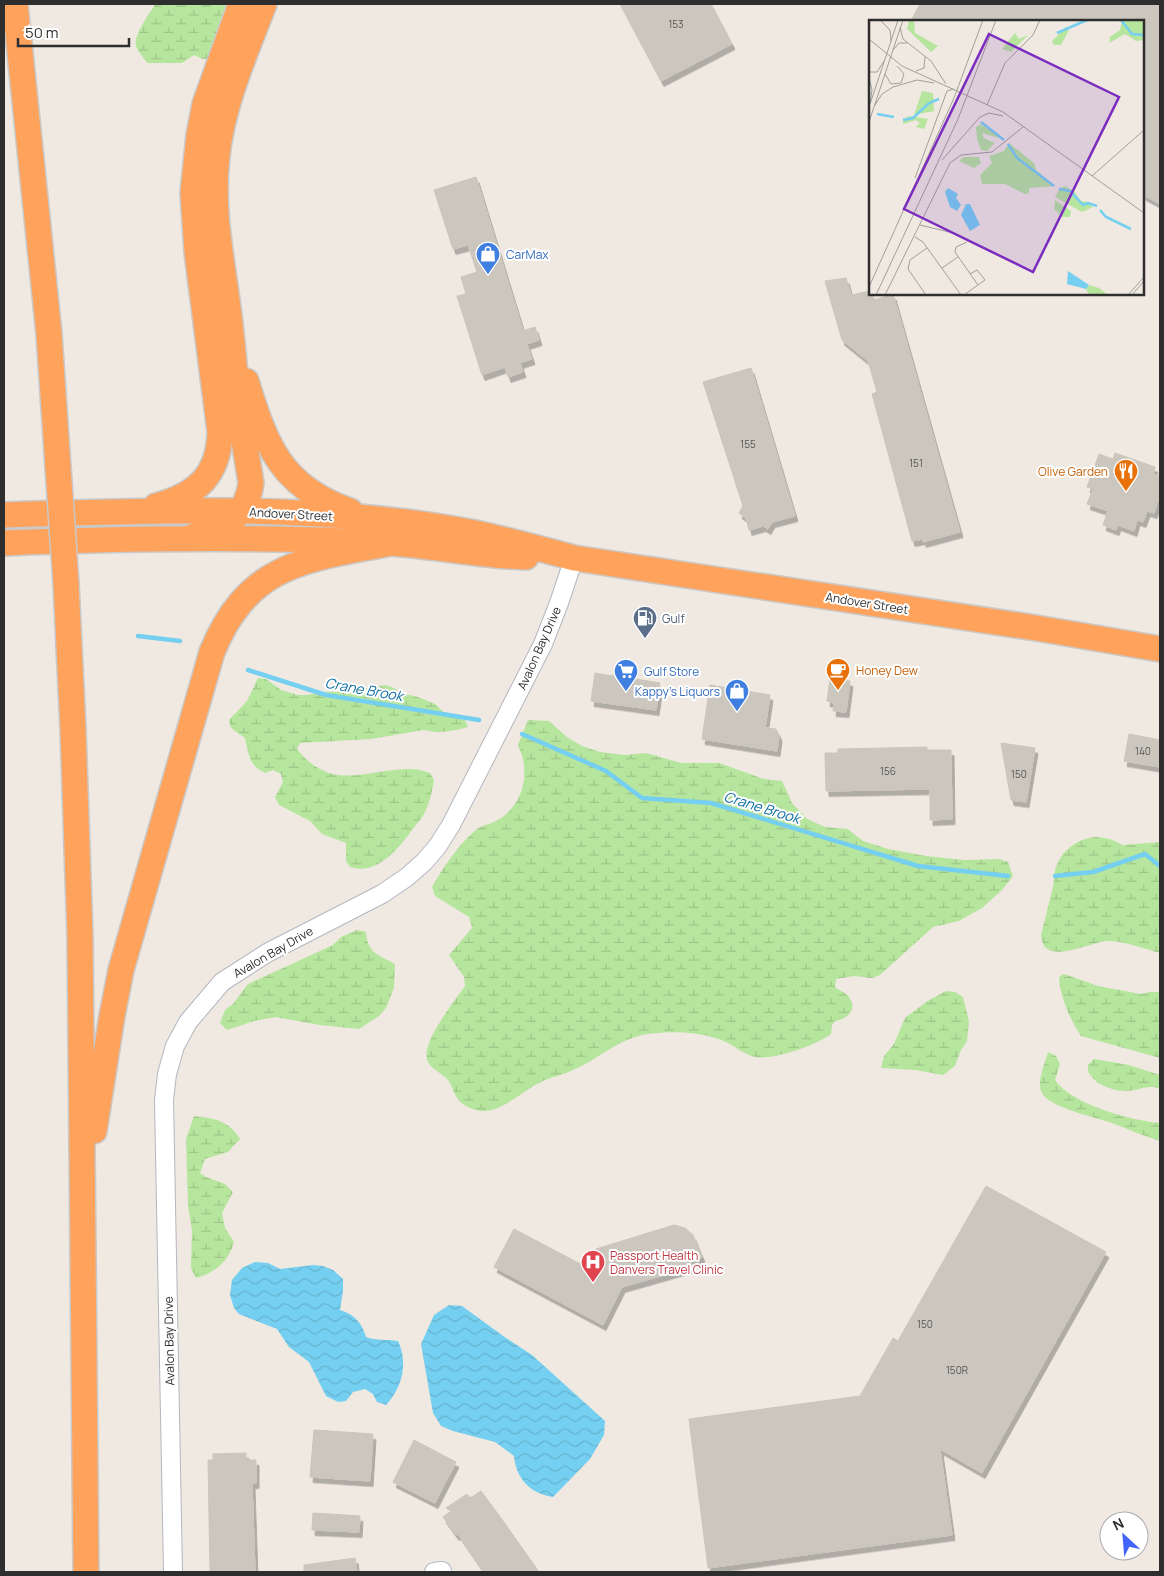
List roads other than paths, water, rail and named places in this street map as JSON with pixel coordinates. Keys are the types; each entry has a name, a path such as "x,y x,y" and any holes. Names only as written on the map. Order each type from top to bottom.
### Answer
{"highway":[{"path":"139,511 166,504 187,495 203,482 214,467 220,450 220,432 197,252 193,193 198,142 205,104 241,4"},
{"path":"189,538 229,522 241,512 249,495 251,483 238,406 231,332 216,232 215,204 217,154 222,128 238,74 264,4"},
{"path":"16,6 48,325 66,583 73,729 80,936 86,1572"},
{"path":"231,332 270,448 281,465 306,490 322,500 371,519"},
{"name":"Andover Street","path":"4,516 139,511 241,512 371,519 474,533 574,558 1036,628 1160,649"},
{"name":"Andover Street","path":"4,543 189,538 391,543 502,556 574,558"},
{"path":"82,1210 112,1016 121,970 212,652 220,633 243,599 258,585 276,574 298,564 321,557 391,543"}],"street":[{"name":"Avalon Bay Drive","path":"173,1572 164,1100 167,1074 175,1046 188,1022 222,982 267,953 382,894 408,877 437,847 451,825 543,644 574,558"}],"water":[{"path":"255,1262 268,1263 280,1269 313,1265 323,1266 333,1270 343,1279 340,1310 357,1320 366,1337 398,1341 401,1349 403,1365 400,1382 397,1390 386,1405 377,1402 373,1394 365,1389 353,1392 346,1401 338,1402 326,1396 309,1362 289,1347 277,1329 239,1314 234,1308 230,1295 232,1280 242,1268"},
{"path":"449,1305 462,1306 532,1355 605,1421 604,1435 590,1459 553,1497 538,1493 526,1484 518,1472 514,1456 495,1442 441,1426 433,1413 421,1344 434,1315"}],"waterway":[{"name":"Crane Brook","path":"138,636 180,641"},
{"name":"Crane Brook","path":"248,670 326,695 479,720"},
{"name":"Crane Brook","path":"522,734 606,771 642,798 711,803 918,866 1008,876"},
{"name":"Crane Brook","path":"1055,876 1093,872 1145,854 1160,866"}],"place":[{"name":"CarMax","path":"488,275"},
{"name":"Olive Garden","path":"1126,492"},
{"name":"Gulf","path":"645,639"},
{"name":"Honey Dew","path":"838,691"},
{"name":"Gulf Store","path":"626,692"},
{"name":"Kappy's Liquors","path":"737,712"},
{"name":"Passport Health Danvers Travel Clinic","path":"593,1283"}]}
